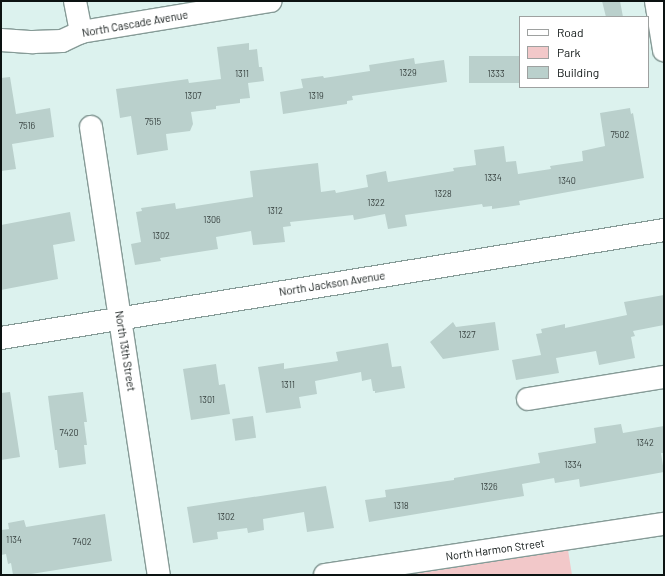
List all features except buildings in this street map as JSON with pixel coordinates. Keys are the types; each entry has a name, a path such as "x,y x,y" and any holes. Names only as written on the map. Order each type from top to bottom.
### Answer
{"street":[{"path":"75,1 81,32"},
{"name":"North Cascade Avenue","path":"1,40 32,42 62,41 81,32 270,1"},
{"path":"656,1 664,50"},
{"name":"North 13th Street","path":"91,127 159,575"},
{"name":"North Jackson Avenue","path":"1,338 664,230"},
{"path":"528,399 664,377"},
{"name":"North Harmon Street","path":"326,575 664,524"}],"green space":[{"path":"568,550 572,575 408,575"}]}
